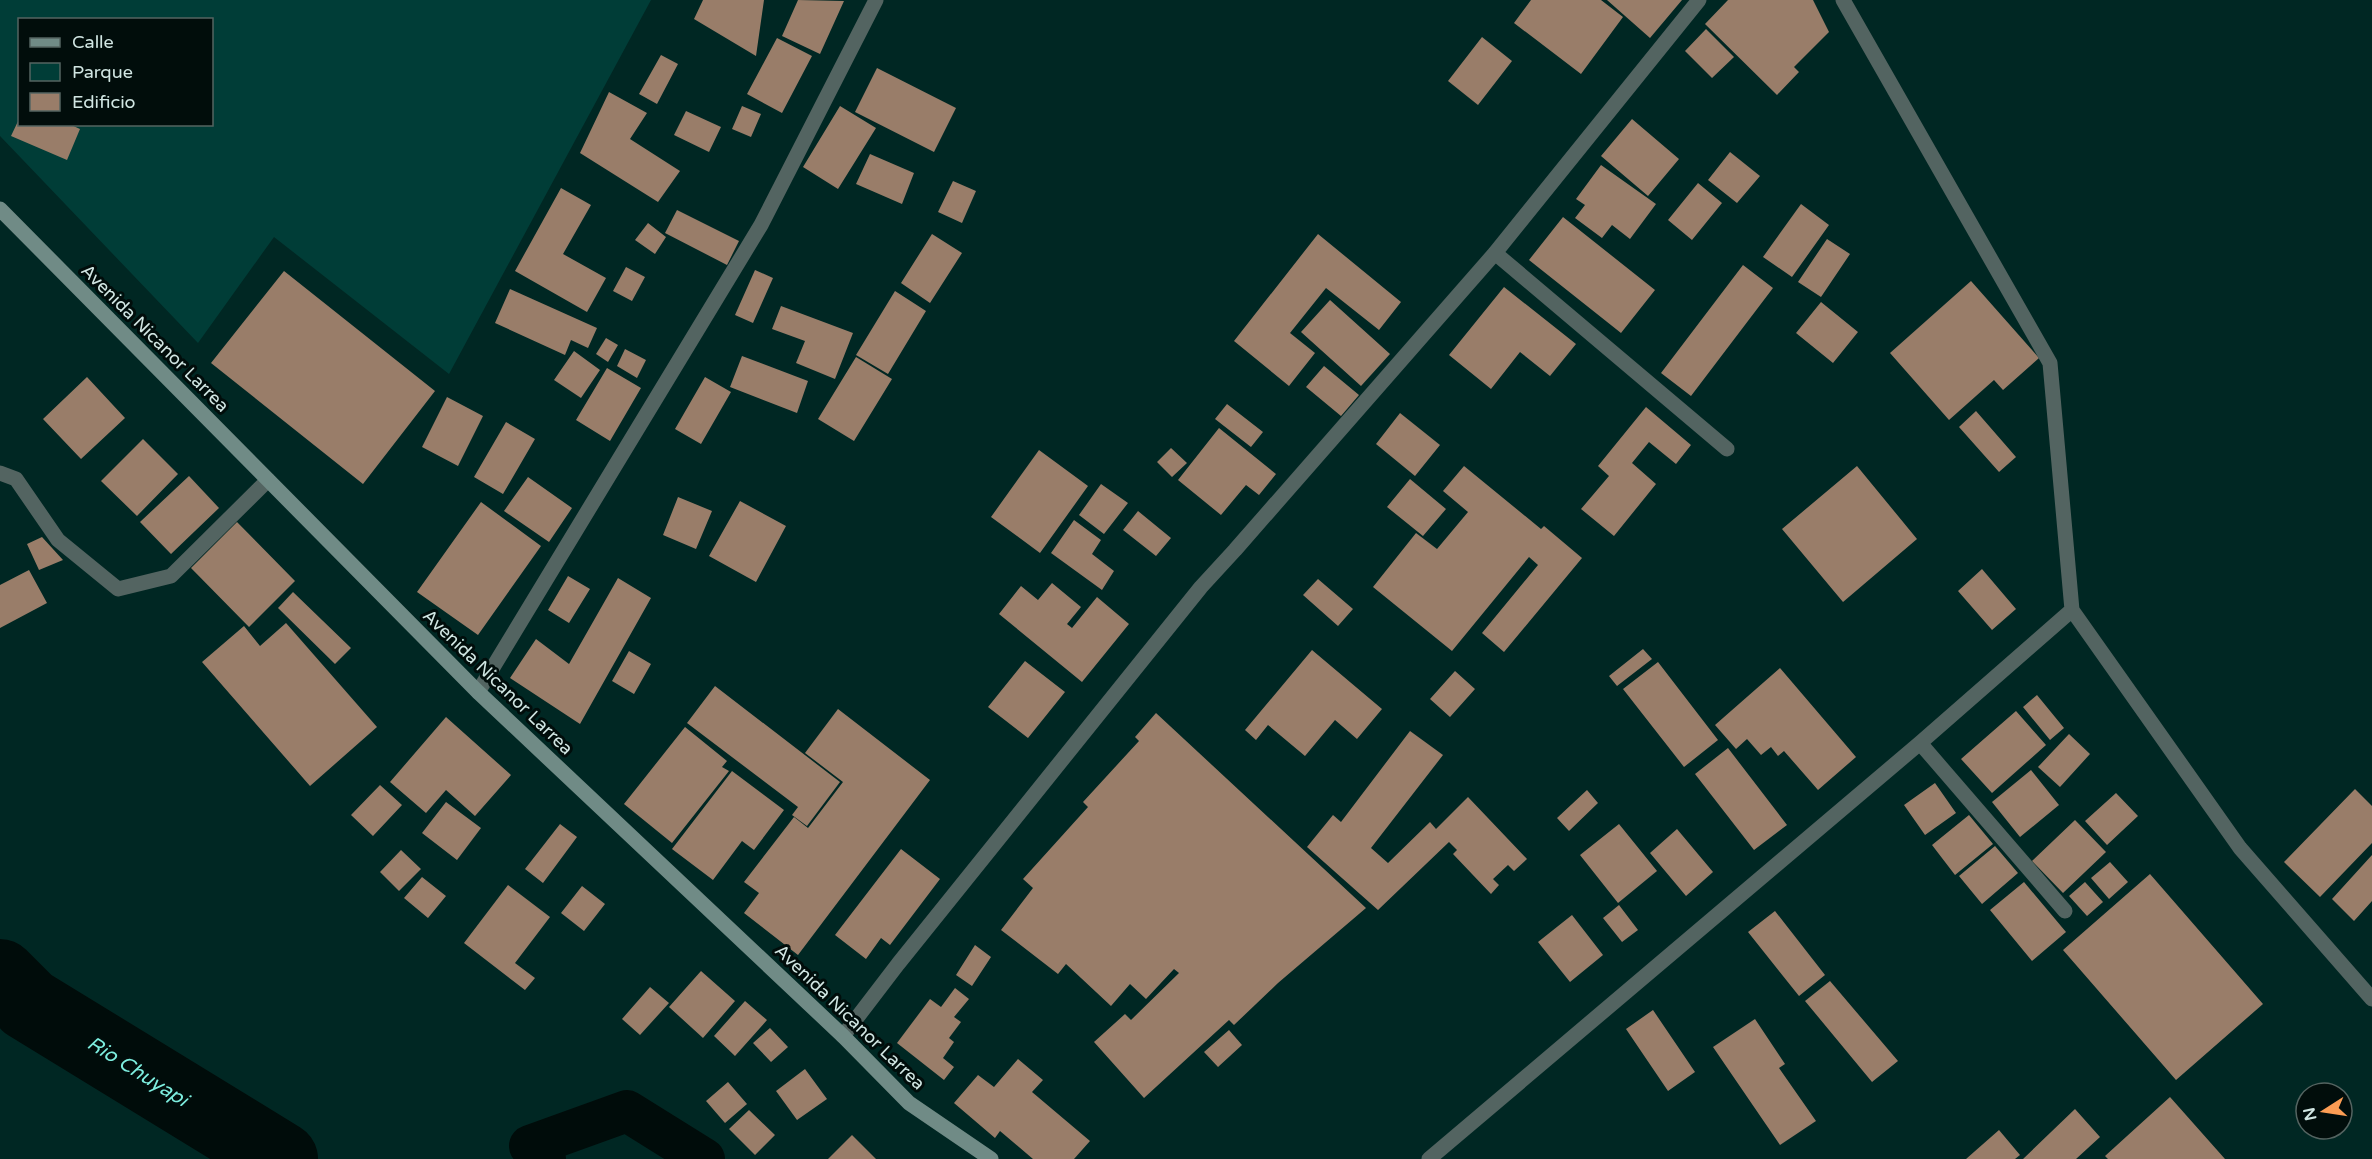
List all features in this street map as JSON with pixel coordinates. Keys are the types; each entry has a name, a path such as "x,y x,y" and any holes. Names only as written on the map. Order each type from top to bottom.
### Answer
{"main road":[{"name":"Avenida Nicanor Larrea","path":"0,209 478,692 843,1036 909,1103 991,1159"}],"street":[{"path":"478,692 746,252 876,0"},
{"path":"843,1036 898,964 1201,587 1495,253 1699,0"},
{"path":"1843,0 2050,363 2072,610 2241,848 2372,999"},
{"path":"1495,253 1728,449"},
{"path":"0,473 16,479 58,540 118,589 171,576 268,480"},
{"path":"1429,1159 1920,743 2072,610"},
{"path":"1920,743 2065,911"}],"green space":[{"path":"0,0 651,0 449,374 274,237 198,343 0,136"}],"building":[{"path":"703,0 764,0 756,56 694,19"},
{"path":"798,0 844,1 820,54 782,36"},
{"path":"1531,0 1601,0 1623,17 1581,74 1514,23"},
{"path":"1607,0 1682,0 1650,38"},
{"path":"1728,0 1813,0 1829,32 1794,67 1799,72 1777,95 1705,24"},
{"path":"1706,29 1734,57 1712,78 1685,51"},
{"path":"1482,37 1512,61 1478,105 1448,81"},
{"path":"777,38 812,56 782,113 747,94"},
{"path":"661,55 678,64 657,104 639,94"},
{"path":"877,68 956,108 934,152 855,112"},
{"path":"609,92 647,113 630,139 680,171 658,202 580,153"},
{"path":"742,106 761,114 751,137 732,129"},
{"path":"840,106 876,128 838,189 803,167"},
{"path":"686,111 721,127 709,152 674,135"},
{"path":"1632,119 1679,159 1648,196 1601,156"},
{"path":"18,121 18,126 73,126 80,129 67,160 11,136"},
{"path":"1730,152 1760,176 1737,203 1708,180"},
{"path":"870,154 914,173 902,204 856,184"},
{"path":"1601,165 1656,204 1630,239 1612,225 1602,238 1575,218 1585,205 1576,199"},
{"path":"953,181 976,191 962,223 938,212"},
{"path":"1698,183 1722,203 1692,240 1668,220"},
{"path":"561,188 591,205 563,254 606,278 587,312 515,271"},
{"path":"1801,204 1829,225 1792,277 1763,257"},
{"path":"677,210 739,241 727,265 665,233"},
{"path":"1563,217 1655,290 1621,333 1529,260"},
{"path":"648,223 666,237 655,254 635,240"},
{"path":"932,234 962,253 930,303 901,283"},
{"path":"1318,234 1401,302 1379,330 1326,288 1290,333 1315,353 1289,386 1234,341"},
{"path":"1827,239 1850,254 1821,297 1798,282"},
{"path":"1743,265 1773,288 1691,396 1661,373"},
{"path":"626,267 645,277 632,301 613,291"},
{"path":"755,270 773,278 753,323 735,315"},
{"path":"284,271 435,391 363,484 211,363"},
{"path":"1971,281 2039,358 2003,390 1994,380 1949,420 1890,353"},
{"path":"1504,287 1576,344 1550,376 1520,352 1491,389 1449,355"},
{"path":"510,289 597,328 588,348 571,340 565,355 495,323"},
{"path":"895,291 926,311 888,374 856,355"},
{"path":"1330,300 1390,354 1361,386 1301,332"},
{"path":"1821,302 1858,332 1833,363 1796,333"},
{"path":"781,306 853,333 835,379 796,363 805,341 772,329"},
{"path":"606,338 618,345 608,362 596,354"},
{"path":"625,349 646,360 637,378 617,366"},
{"path":"574,351 600,370 581,398 554,380"},
{"path":"742,356 808,381 797,413 730,387"},
{"path":"856,357 892,379 854,441 818,419"},
{"path":"1324,366 1359,395 1341,416 1306,387"},
{"path":"607,368 641,388 610,441 576,420"},
{"path":"87,377 125,418 81,459 43,419"},
{"path":"705,377 731,392 701,444 675,429"},
{"path":"447,397 483,416 458,466 422,447"},
{"path":"1227,404 1263,432 1251,447 1215,419"},
{"path":"1646,407 1691,445 1676,464 1649,442 1632,463 1656,484 1614,536 1581,509 1609,476 1598,466"},
{"path":"1976,411 2016,457 1999,472 1959,427"},
{"path":"1400,413 1440,445 1415,476 1376,444"},
{"path":"506,422 535,439 503,494 474,477"},
{"path":"1219,428 1276,474 1259,495 1246,485 1221,515 1178,480"},
{"path":"143,439 178,474 137,516 101,481"},
{"path":"1171,448 1187,463 1172,477 1157,462"},
{"path":"1039,450 1088,486 1040,553 991,517"},
{"path":"1464,466 1541,529 1544,526 1582,558 1504,652 1482,633 1538,565 1529,557 1452,651 1373,587 1416,533 1437,549 1468,512 1443,491"},
{"path":"1857,466 1917,539 1843,602 1782,529"},
{"path":"189,476 219,508 171,554 140,522"},
{"path":"528,477 572,508 549,542 504,511"},
{"path":"1410,479 1446,509 1423,536 1387,507"},
{"path":"1101,484 1128,503 1104,534 1079,515"},
{"path":"678,497 712,511 696,549 663,535"},
{"path":"740,501 786,526 756,582 709,556"},
{"path":"481,502 541,546 478,635 417,592"},
{"path":"1138,511 1171,538 1156,556 1123,530"},
{"path":"1074,520 1101,540 1092,554 1114,571 1102,590 1051,553"},
{"path":"237,522 295,581 249,627 191,568"},
{"path":"42,537 63,560 39,570 27,544"},
{"path":"1982,569 2016,609 1992,630 1958,591"},
{"path":"29,570 47,603 0,628 0,585"},
{"path":"568,576 590,589 569,623 548,610"},
{"path":"618,578 651,598 580,724 510,678 536,639 569,664"},
{"path":"1318,579 1353,609 1338,626 1303,595"},
{"path":"1052,583 1081,607 1067,624 1072,628 1097,597 1129,624 1082,682 999,614 1021,586 1038,600"},
{"path":"293,592 351,648 335,664 278,608"},
{"path":"286,623 377,727 310,786 202,662 244,626 260,646"},
{"path":"1643,649 1652,659 1617,686 1609,676"},
{"path":"1312,650 1382,709 1357,739 1335,720 1305,756 1268,725 1256,740 1245,730"},
{"path":"629,651 651,664 634,694 612,681"},
{"path":"1025,661 1065,692 1028,738 988,707"},
{"path":"1658,662 1718,740 1684,767 1623,689"},
{"path":"1780,668 1856,757 1818,790 1784,751 1778,756 1771,747 1761,755 1747,739 1736,749 1715,725"},
{"path":"1455,671 1475,689 1450,717 1430,699"},
{"path":"715,686 840,782 807,826 792,815 798,807 687,723"},
{"path":"2037,695 2064,728 2050,740 2023,707"},
{"path":"838,709 930,780 798,955 744,913 759,893 744,882 794,817 808,828 843,782 805,753"},
{"path":"2016,711 2046,745 1992,793 1961,759"},
{"path":"1156,713 1366,908 1278,983 1234,1025 1229,1020 1144,1098 1094,1042 1125,1014 1131,1020 1179,973 1174,969 1146,999 1130,984 1111,1006 1066,964 1058,974 1001,930 1033,888 1023,879 1088,807 1083,802 1139,741 1135,737"},
{"path":"446,717 511,775 475,816 446,790 426,813 390,782"},
{"path":"685,727 727,761 722,767 729,771 672,843 624,804"},
{"path":"1410,731 1443,755 1371,848 1388,863 1430,822 1436,829 1468,797 1527,859 1514,871 1508,865 1493,879 1499,885 1491,894 1453,854 1457,850 1449,842 1378,910 1307,847 1333,815 1341,822"},
{"path":"2069,734 2090,754 2060,787 2038,767"},
{"path":"1728,748 1787,825 1754,850 1695,774"},
{"path":"2031,770 2059,805 2020,837 1992,802"},
{"path":"732,771 784,810 754,850 742,841 713,880 672,849"},
{"path":"1935,783 1956,813 1925,835 1904,805"},
{"path":"380,785 402,805 373,836 351,815"},
{"path":"2355,789 2372,806 2372,843 2320,897 2284,862"},
{"path":"1587,790 1598,803 1569,831 1557,818"},
{"path":"2116,793 2138,816 2107,845 2085,821"},
{"path":"446,802 481,828 457,860 422,833"},
{"path":"1969,815 1993,844 1955,875 1932,845"},
{"path":"2075,820 2106,852 2063,893 2032,861"},
{"path":"560,824 577,837 543,883 525,869"},
{"path":"1619,824 1657,871 1618,903 1580,855"},
{"path":"1677,829 1713,872 1686,896 1650,853"},
{"path":"1995,846 2018,873 1982,904 1959,876"},
{"path":"901,849 940,879 890,945 881,938 866,959 835,935"},
{"path":"401,850 421,869 399,891 380,872"},
{"path":"2372,855 2372,901 2354,921 2332,899"},
{"path":"2110,862 2128,882 2109,899 2091,878"},
{"path":"2150,874 2263,1004 2176,1080 2063,950"},
{"path":"422,877 446,896 428,918 404,898"},
{"path":"2024,882 2066,932 2032,961 1990,910"},
{"path":"2085,882 2103,902 2087,916 2069,896"},
{"path":"508,885 550,917 515,963 535,978 525,990 464,943"},
{"path":"582,886 605,904 584,931 561,913"},
{"path":"1619,905 1638,930 1622,942 1603,918"},
{"path":"1775,911 1825,975 1799,996 1748,932"},
{"path":"1572,915 1603,955 1570,982 1538,942"},
{"path":"975,945 991,957 972,986 956,975"},
{"path":"701,971 735,1001 703,1038 669,1007"},
{"path":"1830,981 1898,1061 1872,1082 1805,1001"},
{"path":"650,987 669,1003 640,1035 622,1019"},
{"path":"955,988 969,999 954,1017 961,1022 949,1038 954,1042 943,1058 954,1067 944,1080 897,1043 930,999 941,1007"},
{"path":"745,1001 767,1020 735,1056 714,1036"},
{"path":"1653,1010 1695,1072 1668,1091 1626,1029"},
{"path":"1755,1019 1785,1064 1779,1068 1816,1121 1780,1145 1713,1047"},
{"path":"770,1028 788,1047 771,1062 753,1043"},
{"path":"1229,1030 1242,1045 1218,1067 1204,1052"},
{"path":"1018,1059 1043,1080 1032,1092 1090,1141 1074,1159 1033,1159 1000,1131 995,1138 954,1103 978,1075 994,1087"},
{"path":"805,1069 827,1099 797,1120 776,1091"},
{"path":"728,1082 747,1104 725,1123 706,1101"},
{"path":"2170,1097 2225,1159 2108,1159 2105,1156"},
{"path":"2075,1109 2100,1137 2076,1159 2023,1159"},
{"path":"749,1110 775,1135 755,1155 729,1129"},
{"path":"1999,1130 2020,1155 2015,1159 1966,1159"},
{"path":"852,1135 876,1159 828,1159"}],"waterway":[{"name":"Rio Chuyapi","path":"0,976 28,1004 281,1159"},
{"path":"545,1159 530,1146 627,1111 704,1159"}]}
